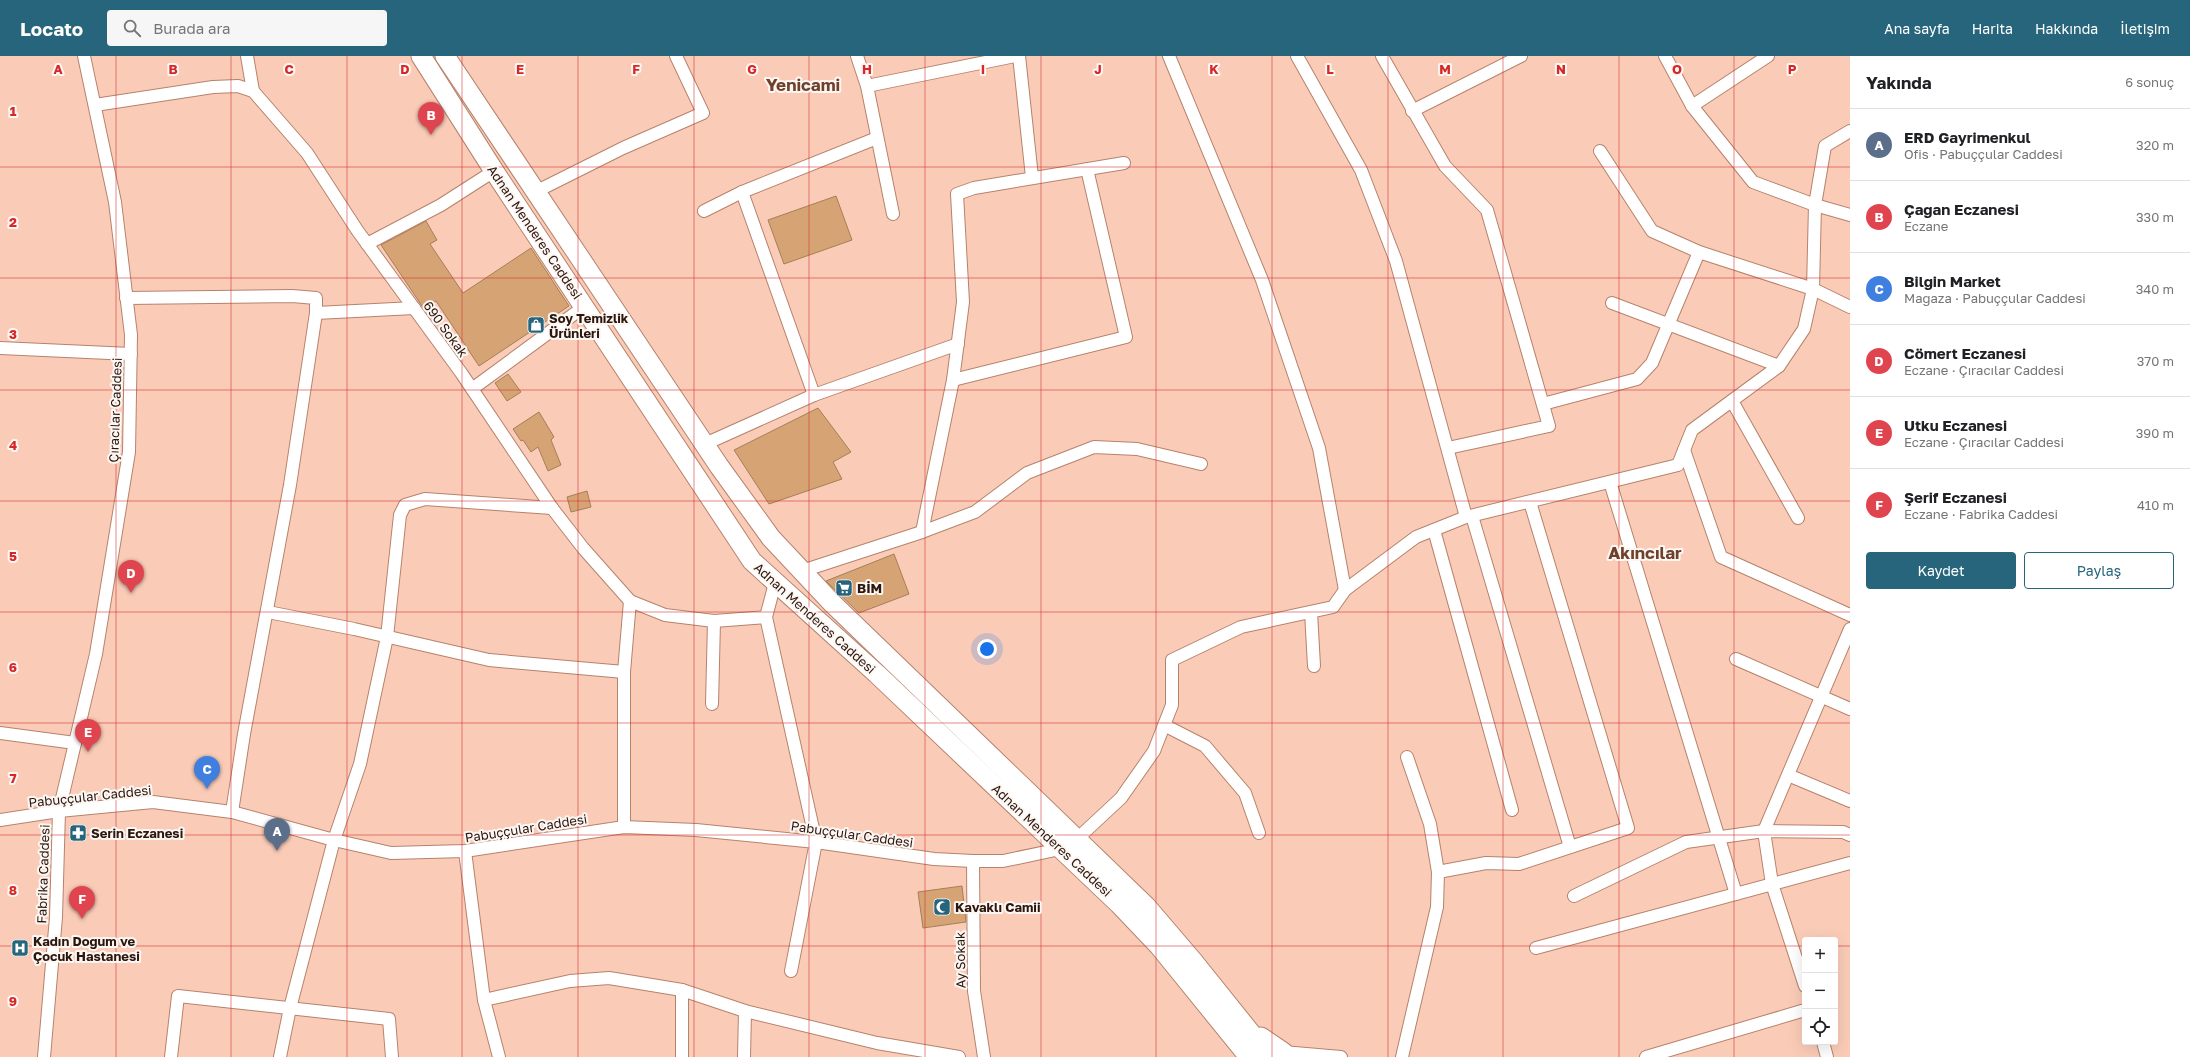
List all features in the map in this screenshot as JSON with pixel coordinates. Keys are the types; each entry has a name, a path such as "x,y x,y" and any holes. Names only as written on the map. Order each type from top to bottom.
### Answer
{"main road":[{"name":"Adnan Menderes Caddesi","path":"421,56 494,172 585,306 752,561 877,674 1119,904 1159,946 1249,1057"},
{"name":"Adnan Menderes Caddesi","path":"445,56 705,444 771,538 872,642 1146,906 1249,1029 1280,1055"}],"street":[{"name":"Çıracılar Caddesi","path":"59,811 96,654 129,452 131,334 115,202 84,56"},
{"path":"247,56 253,92"},
{"path":"535,192 623,148 703,113 676,56"},
{"path":"857,56 867,86 893,214"},
{"path":"867,86 1015,56"},
{"path":"1019,56 1032,177"},
{"path":"1169,56 1262,280 1320,448 1346,590"},
{"path":"1297,56 1361,170 1391,247 1448,448 1570,847"},
{"path":"1382,56 1412,111 1445,166 1487,210 1549,426 1448,448"},
{"path":"1412,111 1521,56"},
{"path":"1665,56 1692,106 1753,182 1815,206 1850,215"},
{"path":"1692,106 1768,56"},
{"path":"95,105 212,87 238,86 253,92"},
{"name":"690 Sokak","path":"253,92 307,153 367,244 472,389 552,508 583,548 630,601 665,615 714,621 766,617"},
{"path":"1077,839 1121,798 1154,751 1172,705 1172,660 1241,627 1333,607 1346,590 1416,537 1434,530 1469,517 1678,465 1692,430 1779,366 1804,329 1813,289 1815,206 1825,146 1850,131"},
{"path":"704,211 742,192 877,138"},
{"path":"1600,151 1652,231 1699,252 1813,289 1850,307"},
{"path":"922,532 953,380 963,302 957,194 974,188 1032,177 1124,163"},
{"path":"953,380 1126,337 1086,169"},
{"path":"367,244 441,206 494,172"},
{"path":"742,192 814,395"},
{"path":"1543,404 1637,380 1652,363 1699,252"},
{"path":"126,298 292,296 316,298 316,313 290,485 268,612 244,734 232,812"},
{"path":"1612,302 1779,366"},
{"path":"472,389 585,306"},
{"path":"316,313 414,308"},
{"path":"705,444 814,395 958,344"},
{"path":"0,348 130,354"},
{"path":"1732,400 1798,518"},
{"path":"802,571 922,532 975,512 1027,474 1094,447 1137,449 1201,464"},
{"path":"1684,450 1721,557 1850,615"},
{"path":"1610,482 1736,894"},
{"path":"280,1057 290,1008 334,840 360,764 387,637 400,515 405,505 425,499 552,508"},
{"path":"1438,872 1486,864 1518,864 1628,828 1530,502"},
{"path":"1434,530 1512,810"},
{"path":"775,583 766,617 816,842 791,971"},
{"path":"624,827 624,672 630,601"},
{"path":"268,612 489,660 624,672"},
{"path":"1311,612 1314,666"},
{"path":"712,704 714,621"},
{"path":"1802,977 1772,884 1764,831 1850,628"},
{"path":"1736,659 1822,695 1850,709"},
{"path":"1164,725 1205,746 1245,793 1260,834"},
{"path":"0,733 75,743"},
{"path":"1402,1057 1404,1056 1437,907 1438,872 1430,824 1407,757"},
{"path":"1788,776 1850,801"},
{"name":"Pabuççular Caddesi","path":"0,820 59,811 153,802 232,812 334,840 391,853 465,852 624,827 696,830 816,842 934,859 973,861 1003,861 1060,849"},
{"name":"Fabrika Caddesi","path":"44,1057 56,917 59,811"},
{"path":"1574,896 1686,842 1764,831 1843,832 1850,835"},
{"path":"465,852 484,1000 499,1057"},
{"name":"Ay Sokak","path":"973,861 974,991 984,1057"},
{"path":"1536,948 1850,863"},
{"path":"484,1000 570,981 609,978 682,990 745,1011 877,1043 959,1057"},
{"path":"682,990 682,1057"},
{"path":"171,1057 178,996 389,1019 392,1057"},
{"path":"744,1057 745,1011"},
{"path":"1646,1057 1802,1011"},
{"path":"1824,1045 1827,1057"},
{"path":"1280,1055 1341,1057"}],"building":[{"path":"836,196 852,240 784,264 768,220"},
{"path":"426,221 437,240 430,244 463,293 531,248 569,306 479,366 436,301 424,309 381,245"},
{"path":"508,374 521,392 507,401 495,383"},
{"path":"818,408 851,452 833,462 842,479 769,504 734,450"},
{"path":"539,412 554,437 551,440 561,465 548,471 538,447 531,452 513,429"},
{"path":"587,491 591,507 571,512 567,497"},
{"path":"894,554 909,594 859,613 826,581"},
{"name":"Kavaklı Camii","path":"962,886 966,922 923,928 918,892"}],"place":[{"name":"Çağan Eczanesi","path":"431,135"},
{"name":"Soy Temizlik Ürünleri","path":"536,325"},
{"name":"BİM","path":"844,588"},
{"name":"Cömert Eczanesi","path":"131,593"},
{"name":"Utku Eczanesi","path":"88,752"},
{"name":"Bilgin Market","path":"207,789"},
{"name":"Serin Eczanesi","path":"78,833"},
{"name":"ERD Gayrimenkul","path":"277,851"},
{"name":"Kavaklı Camii","path":"942,907"},
{"name":"Şerif Eczanesi","path":"82,919"},
{"name":"Kadın Doğum ve Çocuk Hastanesi","path":"20,948"}],"district":[{"name":"Yenicami","path":"803,85"},
{"name":"Akıncılar","path":"1645,553"}]}
